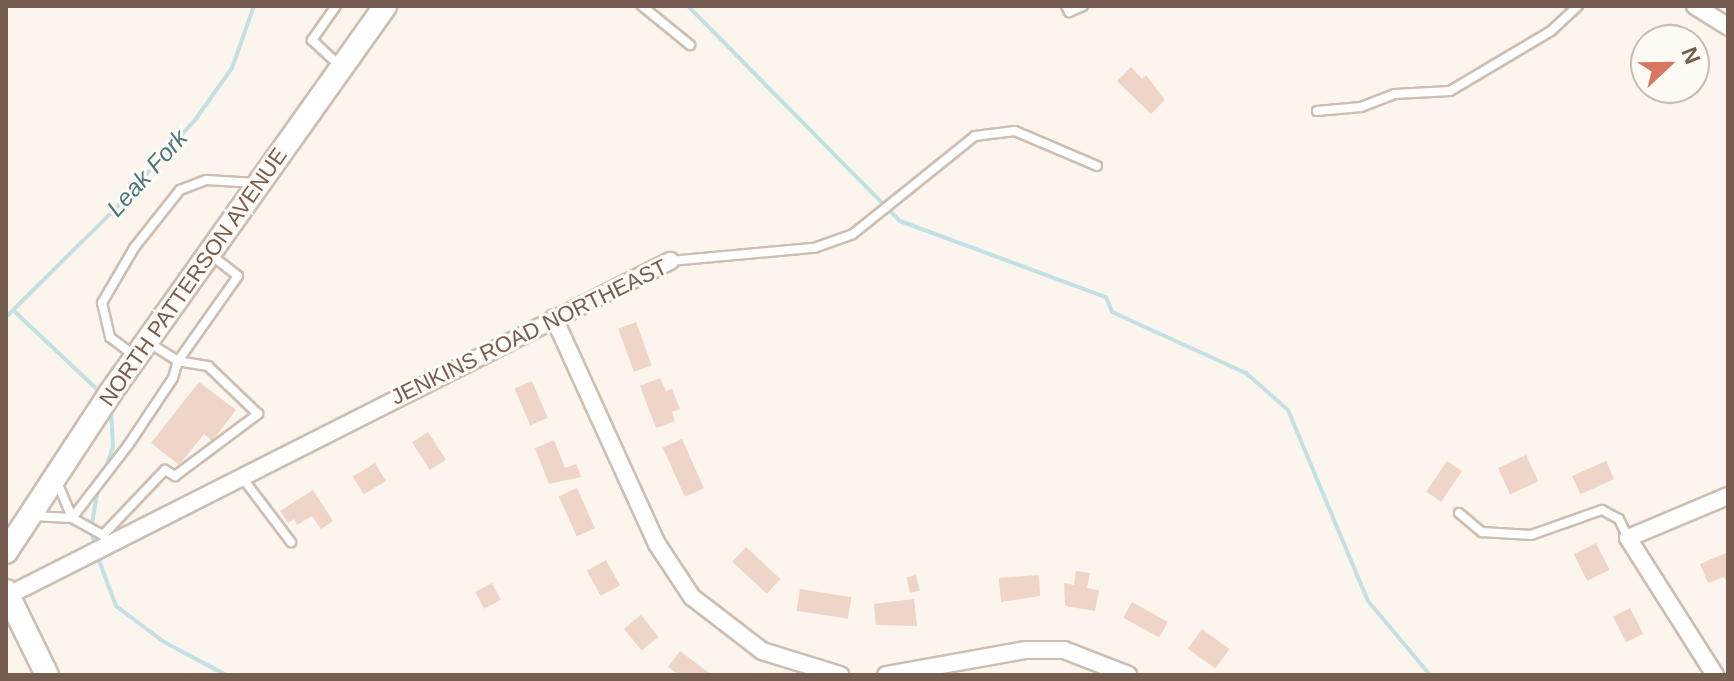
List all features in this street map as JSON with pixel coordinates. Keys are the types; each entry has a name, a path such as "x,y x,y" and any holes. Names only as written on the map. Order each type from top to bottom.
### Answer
{"main road":[{"name":"NORTH PATTERSON AVENUE","path":"6,552 141,349 385,6"},
{"path":"8,593 47,675"}],"street":[{"path":"1695,6 1728,27"},
{"name":"JENKINS ROAD NORTHEAST","path":"8,593 106,539 241,476 670,261"},
{"path":"554,318 657,544 692,597 762,651 840,675"},
{"path":"1715,675 1628,538 1728,496"},
{"path":"886,675 1025,650 1064,650 1128,675"}],"lane":[{"path":"336,6 312,40 341,66"},
{"path":"642,6 690,45"},
{"path":"1066,6 1069,12 1083,6"},
{"path":"1317,111 1361,107 1395,94 1450,91 1551,31 1578,6"},
{"name":"JENKINS ROAD NORTHEAST","path":"670,261 814,248 853,234 975,136 1015,131 1097,166"},
{"path":"30,516 72,518 106,539 165,470 175,476 258,414 208,366 178,361 110,337 102,303 134,248 180,190 206,180 257,183"},
{"path":"72,518 129,444 173,378 178,361 238,276 208,253"},
{"path":"241,476 291,542"},
{"path":"55,478 72,518"},
{"path":"1459,513 1482,532 1531,535 1602,510 1619,519 1628,538"}],"building":[{"path":"1131,67 1142,79 1146,75 1165,100 1151,114 1117,81"},
{"path":"636,322 652,365 634,372 618,328"},
{"path":"660,378 666,391 672,389 680,409 672,412 675,421 656,428 640,386"},
{"path":"532,381 548,418 530,425 515,388"},
{"path":"199,382 236,410 212,441 204,434 179,465 151,443"},
{"path":"428,432 446,460 430,470 412,442"},
{"path":"682,439 704,488 685,497 663,448"},
{"path":"554,440 565,468 576,464 581,477 549,484 535,448"},
{"path":"1526,455 1538,481 1510,494 1498,468"},
{"path":"1447,461 1462,471 1441,502 1426,492"},
{"path":"1606,461 1614,479 1580,494 1572,476"},
{"path":"375,463 386,481 364,494 353,476"},
{"path":"577,488 595,528 577,536 559,496"},
{"path":"313,490 333,521 321,529 312,516 297,525 294,519 288,523 280,511"},
{"path":"1596,543 1610,570 1587,581 1574,554"},
{"path":"746,547 780,579 767,594 732,562"},
{"path":"1728,552 1728,585 1724,577 1708,583 1700,564"},
{"path":"606,560 620,585 601,596 587,571"},
{"path":"1076,571 1090,573 1087,588 1099,590 1095,611 1065,606 1064,583 1074,585"},
{"path":"916,575 920,591 910,593 906,577"},
{"path":"1039,575 1040,596 1001,602 999,578"},
{"path":"492,583 501,600 484,609 475,592"},
{"path":"800,589 851,597 848,619 797,611"},
{"path":"914,599 917,626 876,625 874,604"},
{"path":"1132,602 1168,622 1159,638 1123,618"},
{"path":"1630,608 1643,634 1626,642 1613,617"},
{"path":"641,615 659,637 642,651 624,629"},
{"path":"1202,629 1230,649 1215,668 1188,648"},
{"path":"680,651 712,675 679,675 668,667"}],"waterway":[{"name":"Leak Fork","path":"6,317 119,205 195,120 232,68 254,6"},
{"path":"688,6 900,221 1106,297 1112,312 1246,373 1288,410 1368,601 1430,675"},
{"path":"14,311 102,394"},
{"path":"104,473 113,447 111,408"},
{"path":"95,547 91,529 98,489"},
{"path":"97,555 116,606 164,642 226,675"}]}
